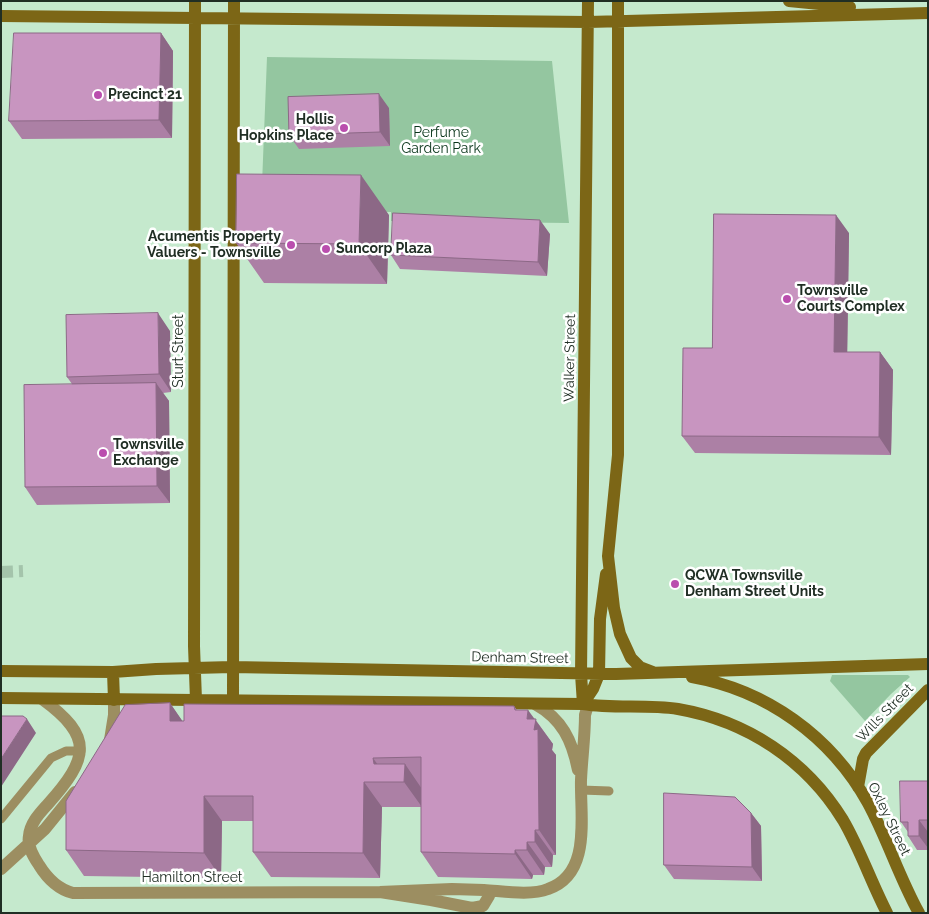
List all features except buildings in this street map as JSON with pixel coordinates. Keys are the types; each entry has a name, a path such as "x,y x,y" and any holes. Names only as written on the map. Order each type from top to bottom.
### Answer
{"main road":[{"name":"Sturt Street","path":"195,1 194,668 196,700"},
{"path":"233,700 234,1"},
{"name":"Walker Street","path":"585,708 582,674 588,1"},
{"path":"585,708 599,674 600,612 608,556 618,455 618,1"},
{"path":"789,1 897,12"},
{"path":"1,16 618,22 897,12 928,13"},
{"path":"608,556 616,623 625,648 640,667 659,673"},
{"name":"Denham Street","path":"1,671 112,672 232,667 616,674 928,664"},
{"path":"112,672 114,700"},
{"name":"Oxley Street","path":"659,673 717,683 746,692 790,717 820,741 833,754 858,787 879,826 919,913"},
{"path":"585,708 601,685 616,674"},
{"name":"Wills Street","path":"858,787 861,766 866,753 928,690"},
{"path":"1,698 535,704 585,708 675,708 710,717 740,728 768,742 802,769 830,801 843,821 885,910"}],"street":[{"path":"29,845 28,837 33,824 85,753 73,727 62,714 42,699"},
{"path":"104,749 110,741 113,727 114,700"},
{"name":"Walker Street","path":"535,704 548,711 564,730 575,755 581,786"},
{"name":"Walker Street","path":"566,878 576,861 581,844 581,786 585,708"},
{"path":"1,869 29,845 56,817 84,780"},
{"name":"Hamilton Street","path":"29,845 37,862 54,884 60,889 73,893 380,892 452,889 540,891 553,887 566,878"},
{"name":"Hamilton Street","path":"380,892 477,908 486,904 489,898 487,891 484,890"}],"lane":[{"path":"1,819 51,758 66,752 85,753"},
{"path":"581,786 609,791"}],"green space":[{"name":"Perfume Garden Park","path":"267,57 552,61 569,223 391,221 391,212 261,210"},
{"path":"832,675 908,675 910,677 865,721 830,681"}],"tunnel":[{"path":"1,572 23,571"}],"place":[{"name":"Precinct 21","path":"98,95"},
{"name":"Hollis Hopkins Place","path":"344,128"},
{"name":"Acumentis Property Valuers - Townsville","path":"291,245"},
{"name":"Suncorp Plaza","path":"326,249"},
{"name":"Townsville Courts Complex","path":"787,299"},
{"name":"Townsville Exchange","path":"103,453"},
{"name":"QCWA Townsville Denham Street Units","path":"675,584"}]}
